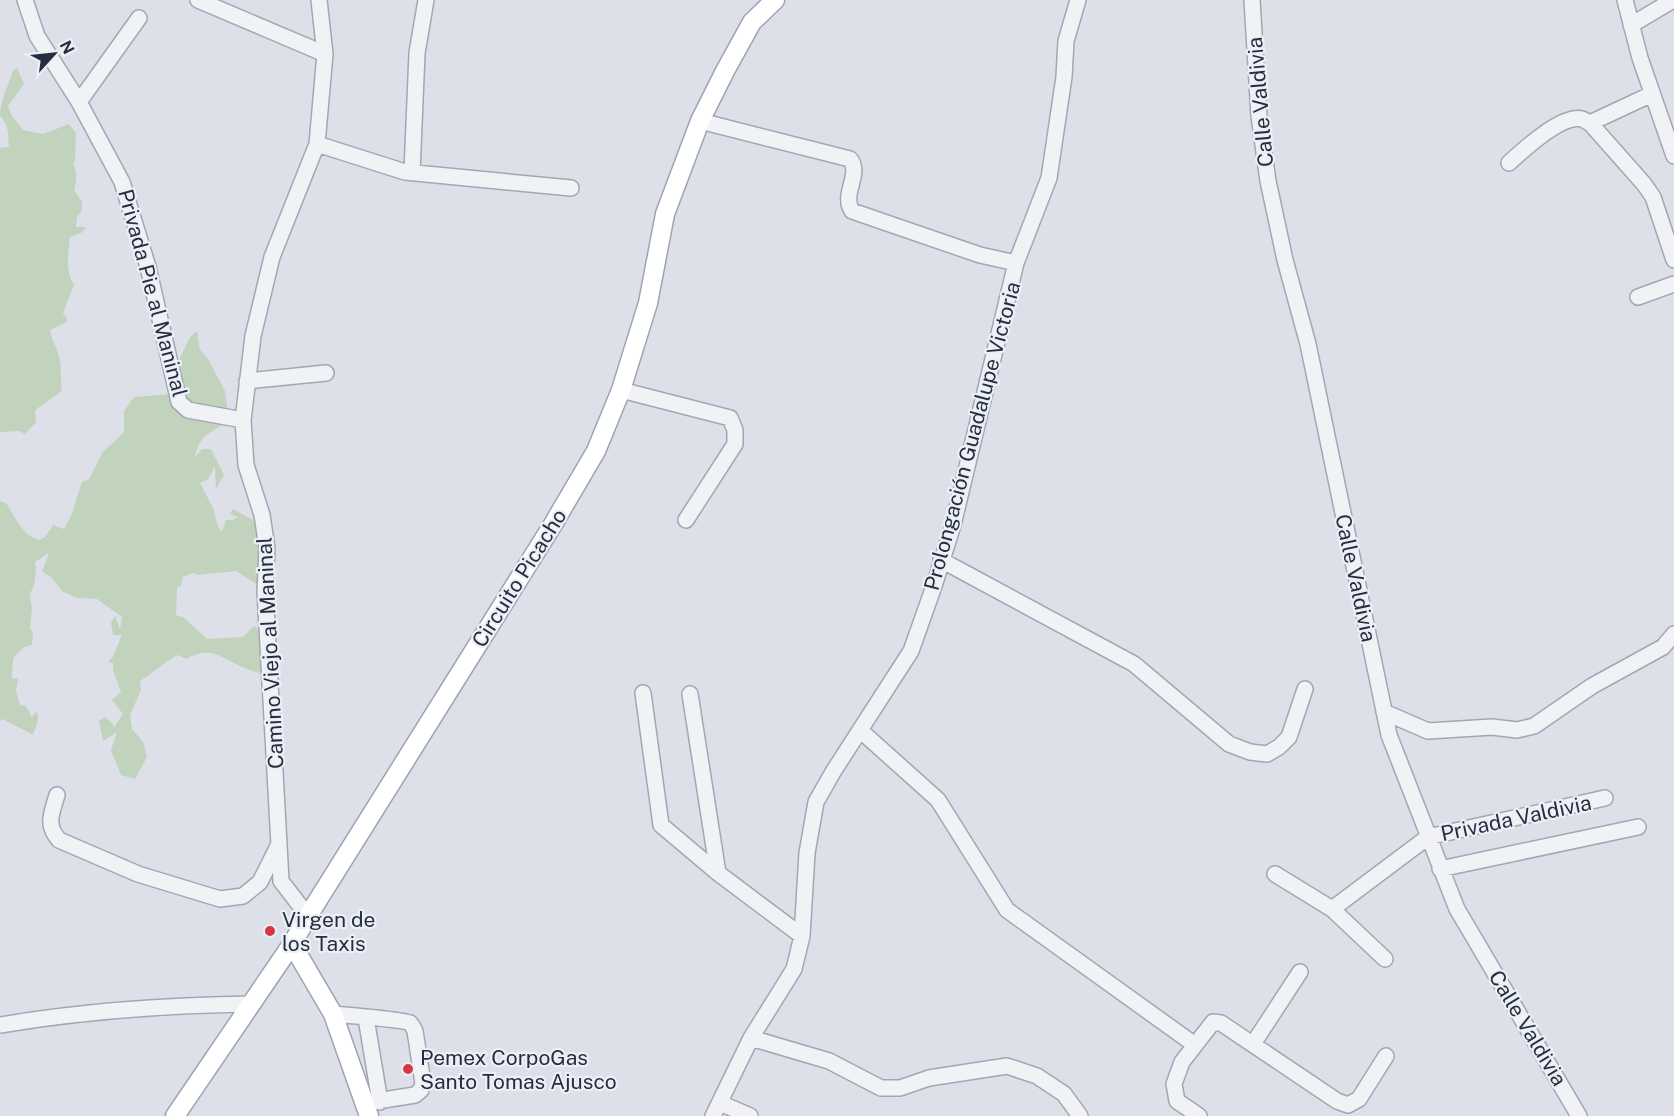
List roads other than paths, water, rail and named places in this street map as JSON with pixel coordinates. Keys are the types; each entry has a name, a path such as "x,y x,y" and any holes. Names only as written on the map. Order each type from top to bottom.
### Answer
{"main road":[{"name":"Circuito Picacho","path":"175,1116 292,944 552,526 596,451 621,390 648,303 665,213 700,121 752,22 775,0"},
{"path":"292,944 333,1014 371,1107"}],"street":[{"name":"Privada Pie al Maninal","path":"25,0 37,36 79,102 122,182 148,267 179,402 188,410 243,420"},
{"path":"198,0 326,54"},
{"name":"Camino Viejo al Maninal","path":"308,916 281,881 265,591 267,548 262,515 246,465 243,420 253,336 272,257 316,144 326,54 319,0"},
{"path":"412,172 417,53 426,0"},
{"name":"Prolongación Guadalupe Victoria","path":"717,1109 751,1038 794,969 802,936 807,853 816,802 912,651 953,525 1016,263 1049,178 1064,77 1066,41 1078,0"},
{"name":"Calle Valdivia","path":"1252,0 1259,116 1268,181 1285,260 1308,344 1389,735 1457,909 1579,1116"},
{"path":"1625,0 1652,94 1674,156"},
{"path":"1631,25 1673,0"},
{"path":"79,102 139,18"},
{"path":"1590,123 1652,94"},
{"path":"1509,163 1535,139 1569,120 1581,119 1590,123 1653,197 1674,260"},
{"path":"700,121 850,159 854,164 848,194 848,205 852,211 980,255 1016,263"},
{"path":"316,144 412,172 571,188"},
{"path":"1638,297 1674,284"},
{"path":"247,381 326,373"},
{"path":"621,390 730,418 735,430 735,444 686,520"},
{"path":"941,560 1134,664 1229,744 1250,752 1267,754 1289,737 1305,689"},
{"path":"1384,712 1428,730 1492,727 1517,730 1534,726 1593,686 1663,647 1674,634"},
{"path":"643,693 661,825 718,873 802,936"},
{"path":"690,694 718,873"},
{"path":"861,731 938,800 1007,910 1195,1046"},
{"path":"57,795 50,819 51,831 59,840 138,874 220,899 243,896 260,882 279,843"},
{"name":"Privada Valdivia","path":"1428,837 1605,798"},
{"path":"1440,869 1638,827"},
{"path":"1332,909 1428,837"},
{"path":"1275,874 1332,909 1384,959"},
{"path":"1252,1044 1300,972"},
{"path":"0,1025 114,1010 180,1005 253,1004"},
{"path":"333,1014 402,1020 411,1023 415,1031 423,1083 421,1090 415,1095 371,1107 366,1018"},
{"path":"1199,1116 1177,1101 1174,1084 1182,1062 1213,1022 1221,1023 1337,1101 1348,1105 1359,1099 1386,1056"},
{"path":"751,1038 829,1061 881,1088 900,1088 929,1078 1007,1066 1037,1076 1065,1094 1080,1116"},
{"path":"717,1109 750,1116"}],"place":[{"name":"Virgen de los Taxis","path":"270,931"},
{"name":"Pemex CorpoGas Santo Tomas Ajusco","path":"408,1069"}]}
